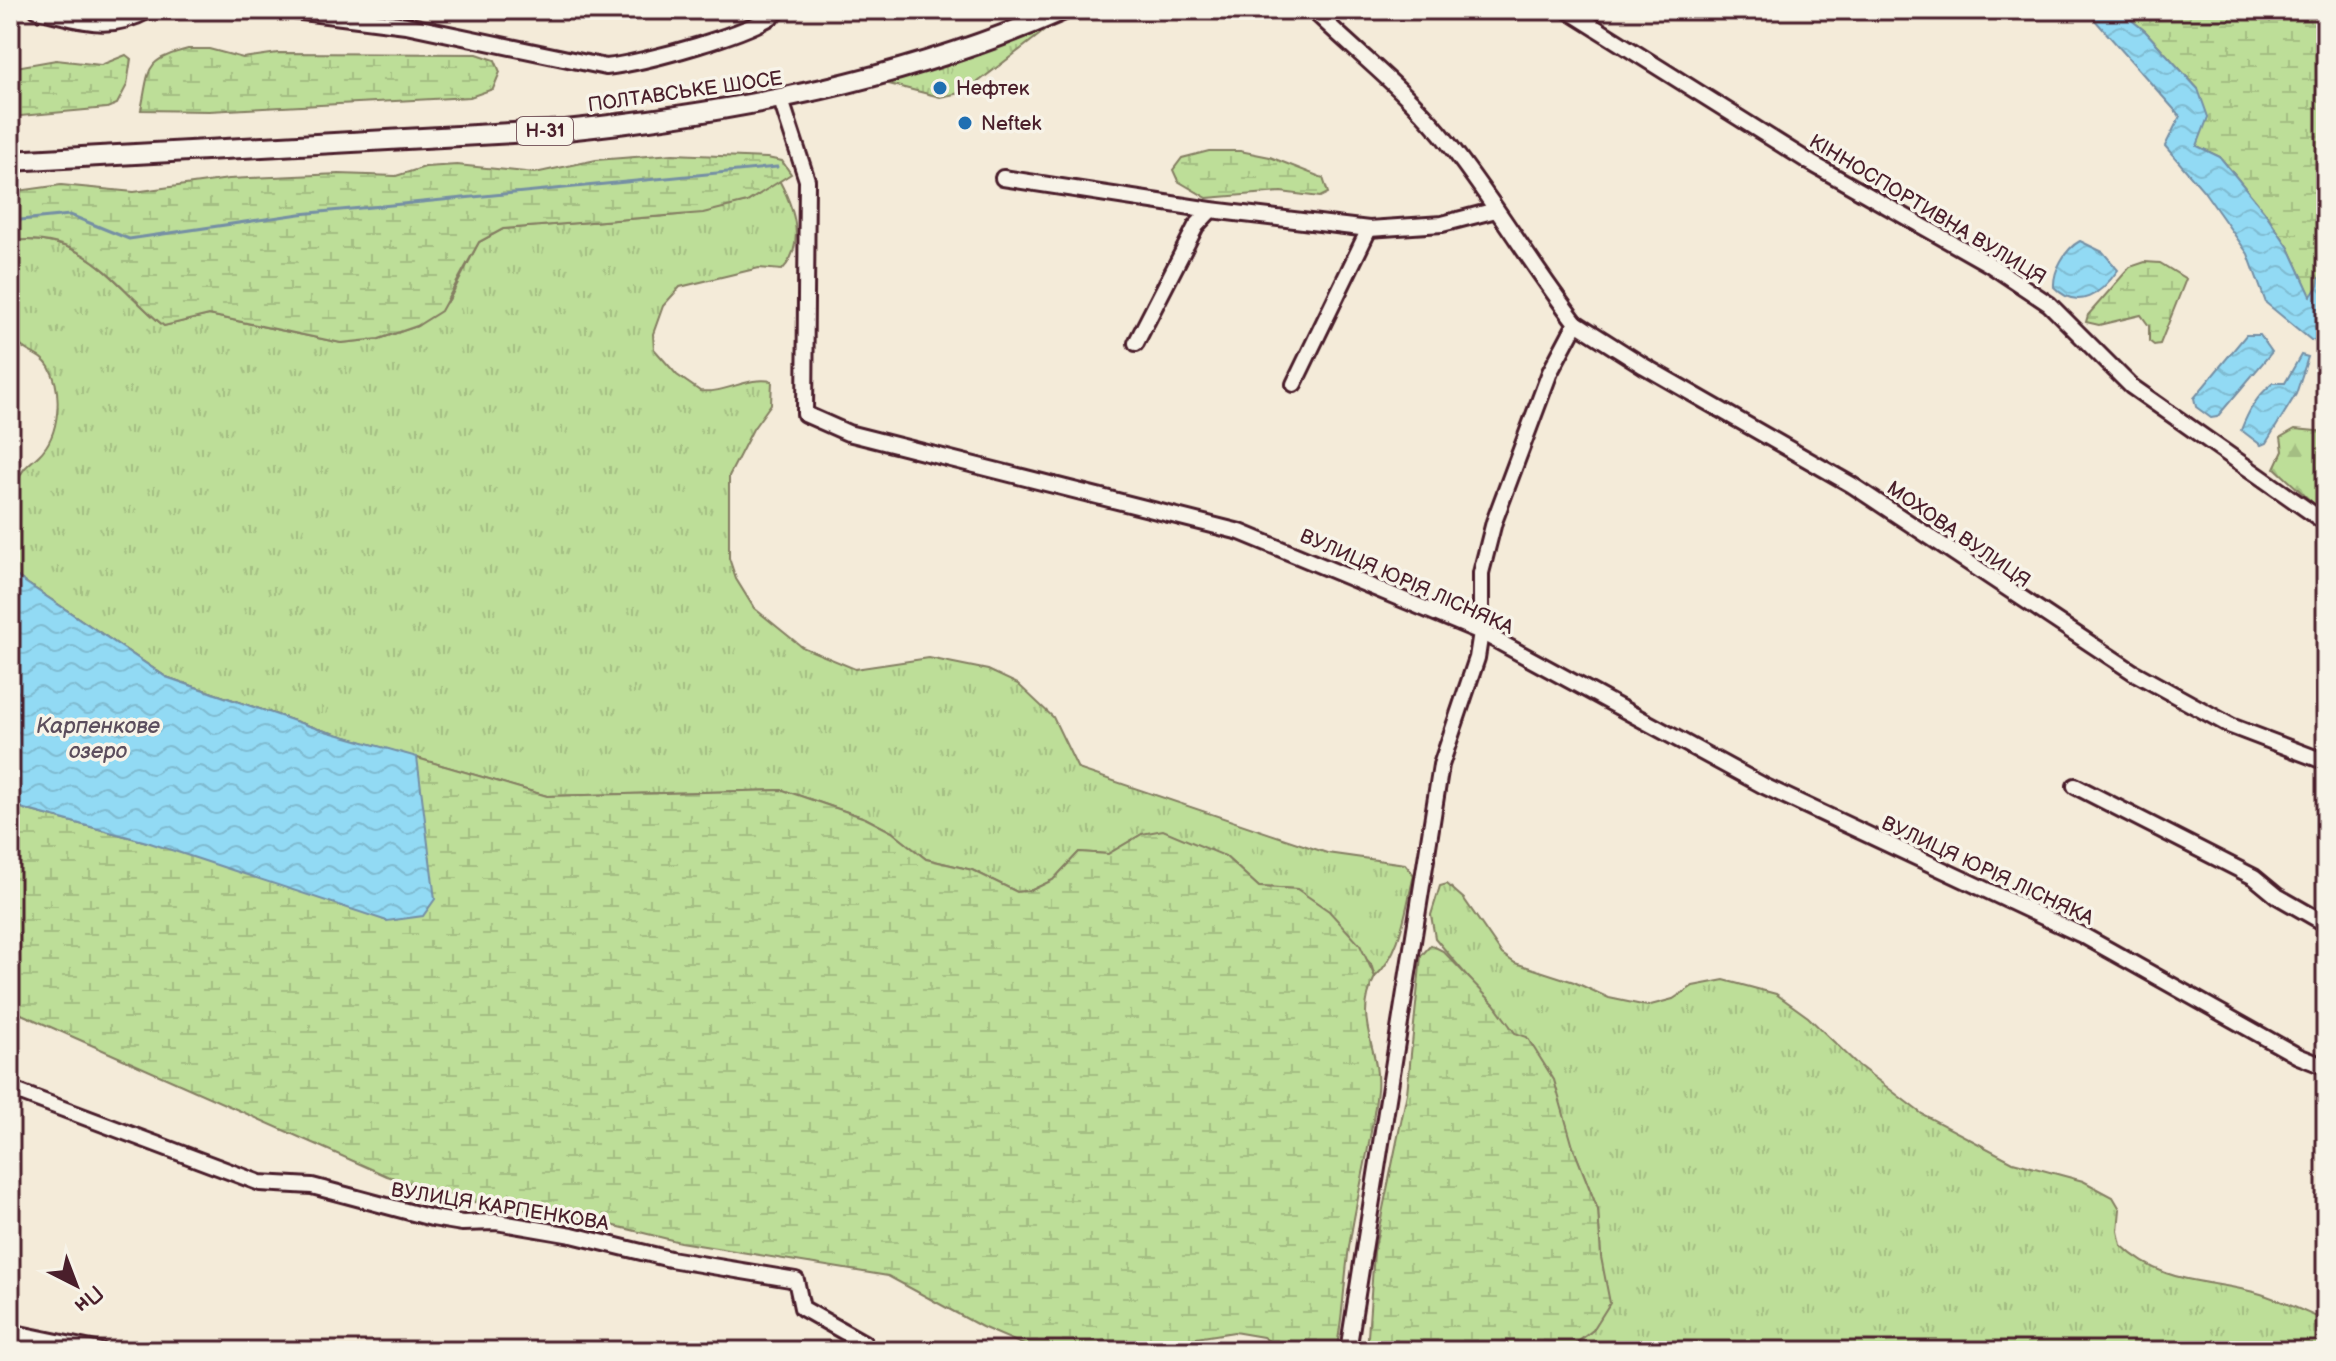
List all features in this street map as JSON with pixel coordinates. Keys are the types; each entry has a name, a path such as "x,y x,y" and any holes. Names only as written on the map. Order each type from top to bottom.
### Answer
{"main road":[{"name":"ПОЛТАВСЬКЕ ШОСЕ","path":"10,161 566,130 649,122 781,100 956,53 1064,10"}],"street":[{"path":"37,10 112,24 129,22 149,10"},
{"path":"286,10 406,25 606,67 660,57 734,33 779,12"},
{"name":"МОХОВА ВУЛИЦЯ","path":"1313,10 1437,129 1532,266 1576,323 1644,366 1852,485 2133,672 2231,726 2326,762"},
{"name":"КІННОСПОРТИВНА ВУЛИЦЯ","path":"1567,10 1811,163 1989,264 2049,304 2131,386 2326,523"},
{"name":"ВУЛИЦЯ ЮРІЯ ЛІСНЯКА","path":"781,100 807,180 805,414 848,433 1240,532 1481,632 1764,786 2084,936 2298,1056 2326,1067"},
{"path":"1003,178 1211,210 1369,229 1442,224 1496,210"},
{"path":"1136,343 1196,226 1211,210"},
{"path":"1294,384 1369,229"},
{"path":"1348,1351 1441,765 1477,658 1481,632 1481,573 1494,522 1550,372 1576,323"},
{"path":"2075,786 2254,877 2277,896 2326,924"},
{"name":"ВУЛИЦЯ КАРПЕНКОВА","path":"10,1089 260,1183 312,1186 432,1218 462,1223 496,1222 572,1235 670,1259 796,1280 802,1308 847,1331 864,1343 866,1351"},
{"path":"10,1332 101,1351"}],"green space":[{"path":"2119,10 2315,10 2326,24 2326,275 2311,297 2289,248 2264,211 2220,157 2197,146 2198,89 2145,31"},
{"path":"1065,15 965,92 940,97 881,82"},
{"path":"188,49 209,49 243,58 278,53 477,54 495,60 500,72 493,89 470,97 209,111 141,110 151,68 163,57"},
{"path":"126,55 131,59 127,85 117,104 107,108 10,117 10,68 56,60 101,65"},
{"path":"1209,151 1240,151 1270,157 1323,178 1328,193 1320,197 1281,192 1207,198 1178,181 1173,170 1182,158"},
{"path":"673,154 767,158 782,161 791,174 747,202 703,213 503,229 479,242 441,311 417,326 379,339 341,343 209,315 164,326 113,277 79,252 60,244 37,240 10,241 10,192 61,185 134,192 229,179 339,174 396,176 425,167 457,165 535,173 596,160"},
{"path":"779,180 793,213 796,237 790,260 782,270 759,268 680,287 663,306 653,334 654,349 677,375 700,391 719,390 754,381 772,381 771,404 753,429 729,476 729,558 736,579 754,608 802,647 855,669 929,658 988,670 1018,684 1053,717 1078,769 1327,853 1405,864 1414,875 1401,930 1391,955 1375,977 1371,964 1297,889 1259,887 1225,856 1142,834 1108,854 1079,852 1053,880 1032,890 1017,892 972,870 926,859 892,832 865,818 783,790 547,796 318,729 166,677 10,572 10,482 19,478 46,446 55,425 58,400 49,367 20,345 15,317 10,319 10,241 37,240 60,244 79,252 113,277 164,326 209,315 341,343 379,339 417,326 449,300 479,242 503,229 679,215 747,202"},
{"path":"2145,262 2160,263 2186,279 2160,344 2154,345 2149,341 2149,326 2141,315 2099,325 2086,322 2088,315 2130,267"},
{"path":"2295,429 2326,432 2326,515 2275,468 2283,451 2281,437"},
{"path":"10,572 166,677 318,729 547,796 783,790 865,818 892,832 926,859 972,870 1017,892 1032,890 1053,880 1079,852 1108,854 1142,834 1163,830 1225,856 1259,887 1297,889 1329,911 1360,945 1375,977 1366,1007 1377,1090 1349,1249 1336,1351 1283,1351 1263,1337 1234,1332 1152,1345 1136,1351 1096,1346 1085,1351 1038,1351 982,1327 888,1276 680,1242 591,1220 474,1202 387,1176 10,1009 10,800 24,809 147,842 347,851"},
{"path":"1447,884 1464,899 1502,954 1515,963 1574,982 1609,998 1647,1006 1673,999 1693,986 1724,980 1776,994 1808,1017 1858,1065 1922,1114 2013,1162 2083,1181 2113,1197 2120,1209 2118,1231 2121,1245 2138,1259 2171,1275 2261,1294 2326,1321 2326,1351 1566,1351 1593,1330 1601,1257 1598,1210 1573,1147 1515,1033 1435,938 1431,915 1440,886"},
{"path":"1431,945 1443,951 1494,1004 1515,1033 1527,1037 1554,1080 1573,1147 1598,1210 1601,1257 1610,1303 1593,1330 1566,1351 1367,1351 1374,1252 1407,1093 1421,956"}],"water":[{"path":"2086,10 2119,10 2145,31 2198,89 2208,117 2197,146 2220,157 2264,211 2289,248 2311,296 2319,278 2326,275 2326,341 2311,340 2266,303 2248,254 2203,190 2165,146 2180,116"},
{"path":"2080,241 2103,252 2118,270 2097,293 2080,299 2063,294 2054,287 2061,261 2069,249"},
{"path":"2246,335 2260,335 2272,352 2217,417 2211,418 2196,407 2194,398"},
{"path":"2301,355 2308,357 2296,394 2266,443 2261,445 2241,430 2244,423 2267,388 2273,383 2285,383"},
{"name":"Карпенкове озеро","path":"10,572 166,677 318,729 417,757 435,899 423,916 387,921 147,842 24,809 10,800"}],"waterway":[{"path":"10,221 70,215 129,239 300,214 777,167"}],"place":[{"name":"Нефтек","path":"940,88"},
{"name":"Neftek","path":"965,123"}]}
